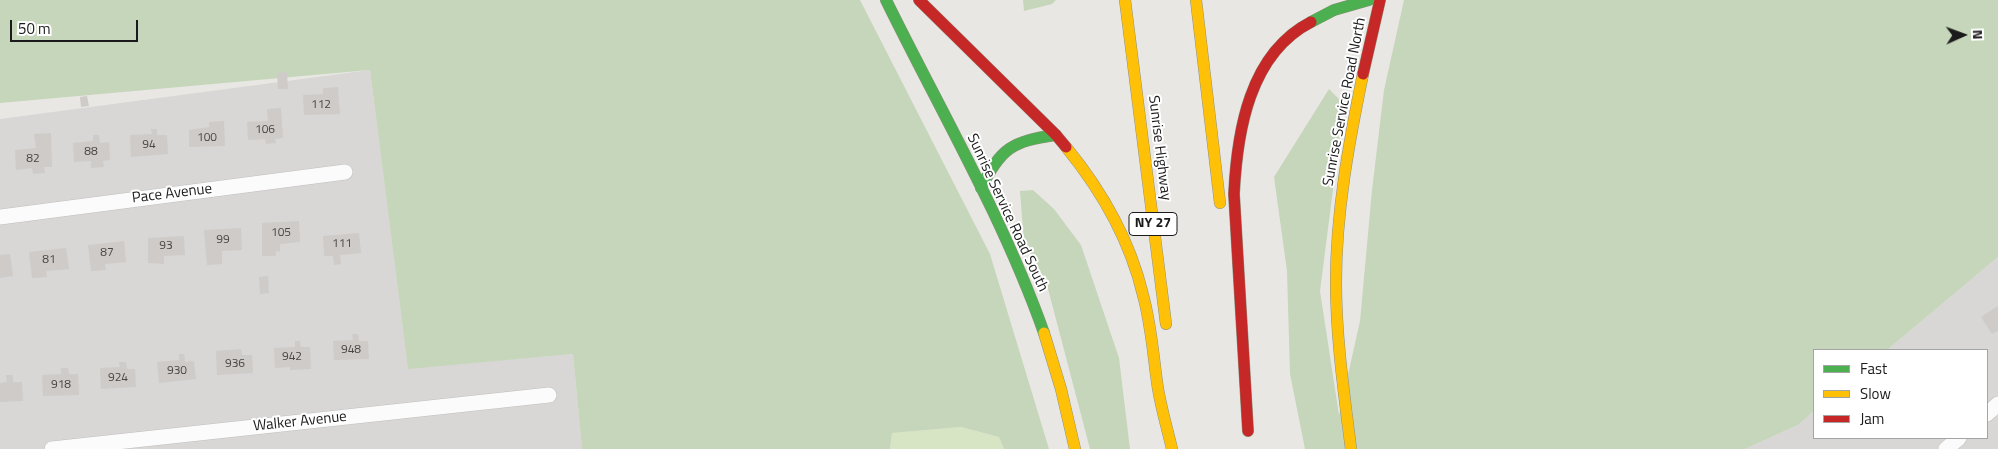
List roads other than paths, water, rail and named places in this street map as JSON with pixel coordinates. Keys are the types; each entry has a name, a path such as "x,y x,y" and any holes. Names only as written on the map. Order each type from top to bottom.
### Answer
{"main road":[{"name":"Sunrise Service Road South","path":"886,0 1008,242 1031,296 1060,384 1076,449"},
{"path":"919,0 1056,135 1076,158 1123,233 1134,261 1145,300 1155,356 1159,394 1172,449"},
{"name":"Sunrise Highway","path":"1125,0 1168,339"},
{"path":"1196,0 1222,215"},
{"path":"1225,245 1248,435 1234,194 1234,172 1242,118 1248,98 1258,78 1269,59 1284,42 1323,13 1369,0"},
{"name":"Sunrise Service Road North","path":"1351,449 1337,324 1338,230 1343,179 1354,118 1380,0"},
{"path":"981,188 991,167 1011,145 1035,137 1056,135"},
{"path":"1177,421 1181,449"}],"street":[{"name":"Pace Avenue","path":"0,217 345,172"},
{"name":"Walker Avenue","path":"52,449 549,395"},
{"path":"1988,413 1998,404"},
{"path":"1946,449 1958,439"}]}
